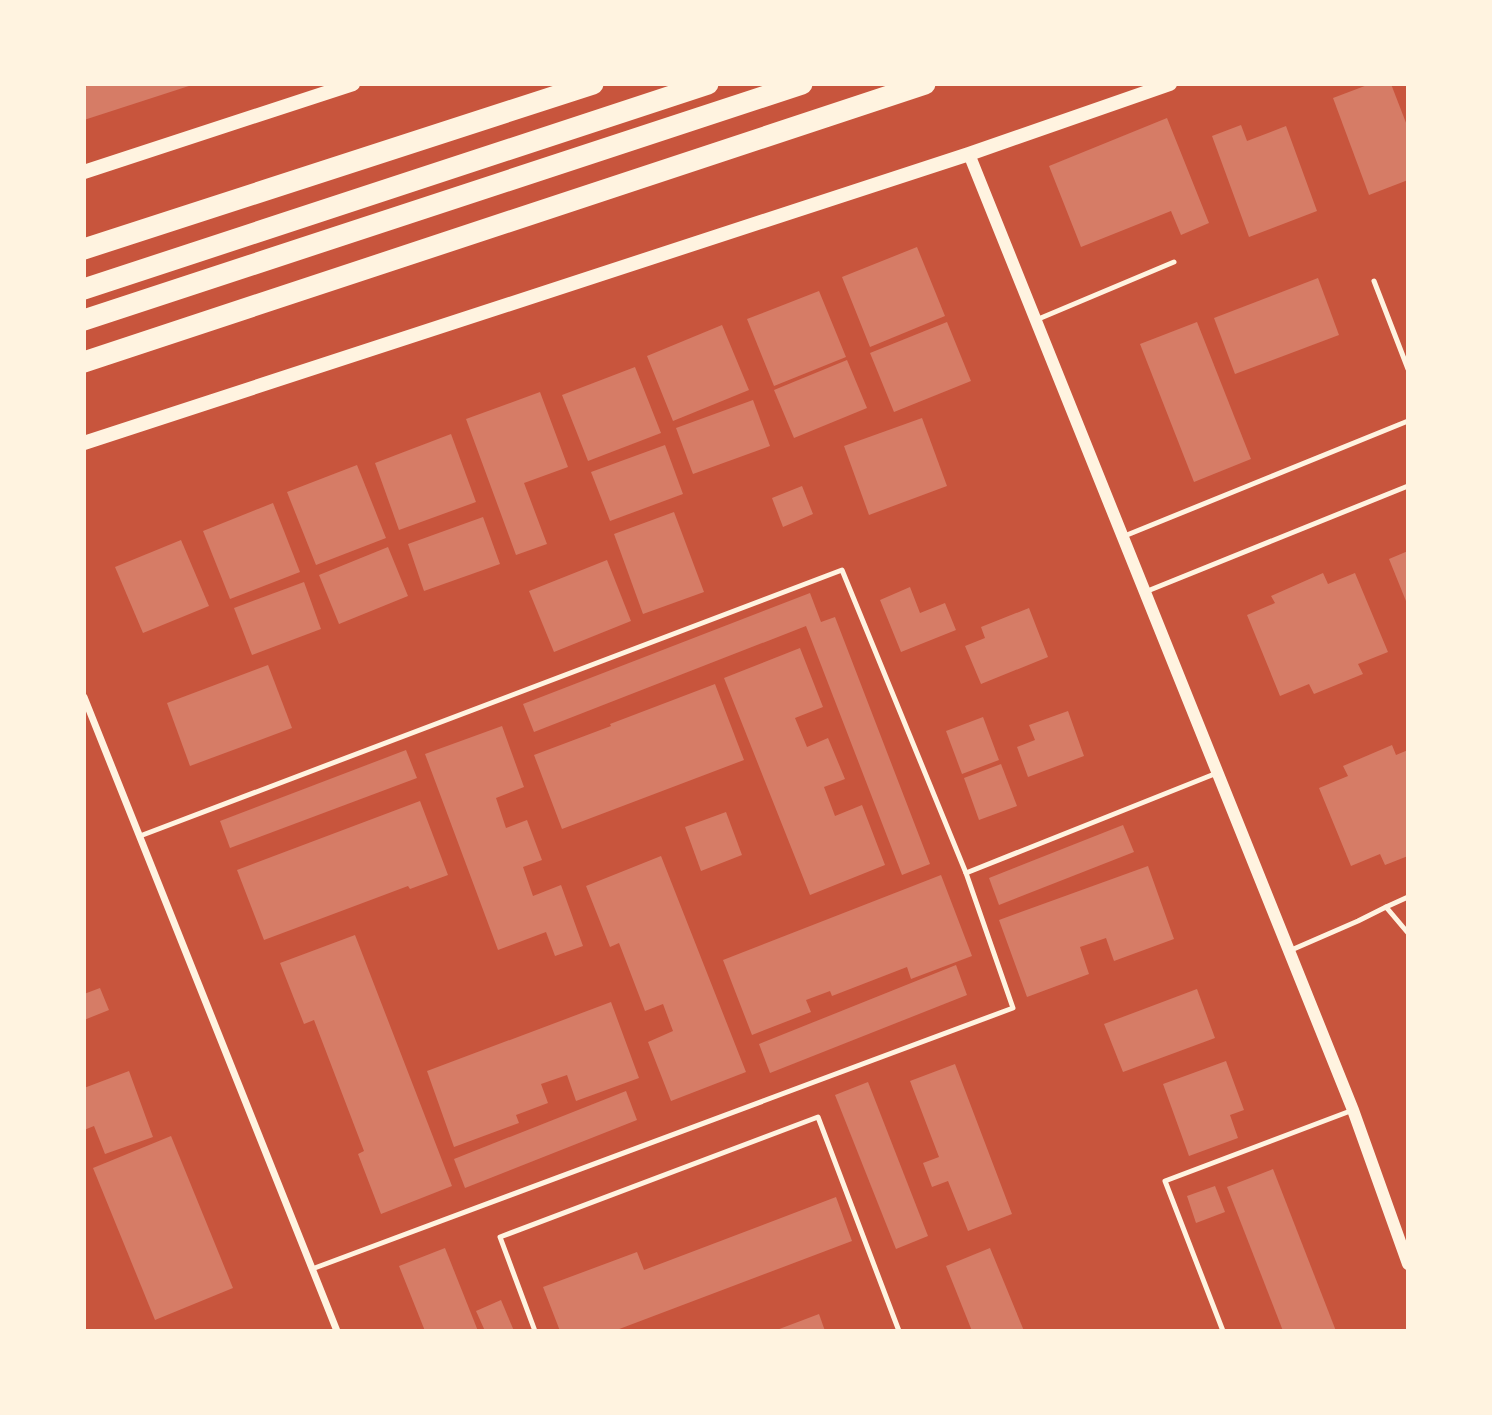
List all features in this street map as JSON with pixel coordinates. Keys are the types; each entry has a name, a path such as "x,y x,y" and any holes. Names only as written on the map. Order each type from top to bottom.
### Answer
{"highway":[{"path":"84,250 593,84"},
{"path":"84,289 708,84"},
{"path":"84,320 803,84"},
{"path":"84,362 925,84"}],"main road":[{"path":"84,172 354,84"},
{"path":"84,443 969,154 1170,84"}],"street":[{"path":"969,154 1402,1228 1408,1264"},
{"path":"84,697 337,1331"}],"lane":[{"path":"1035,320 1174,262"},
{"path":"1374,281 1408,369"},
{"path":"1122,537 1408,421"},
{"path":"1145,592 1408,486"},
{"path":"140,836 842,570 967,873 1013,1008 312,1269"},
{"path":"967,873 1217,773"},
{"path":"1289,951 1408,897"},
{"path":"1386,907 1408,933"},
{"path":"1223,1331 1165,1181 1353,1110"},
{"path":"535,1331 500,1237 818,1117 899,1331"}],"building":[{"path":"93,84 192,85 84,120 84,87"},
{"path":"1370,84 1391,84 1408,128 1408,180 1369,195 1333,98"},
{"path":"1167,118 1209,223 1181,235 1171,211 1081,247 1049,166"},
{"path":"1241,125 1247,141 1286,126 1317,211 1249,237 1212,136"},
{"path":"917,247 945,316 870,347 842,277"},
{"path":"1318,278 1339,335 1235,374 1214,318"},
{"path":"819,291 846,357 774,386 747,319"},
{"path":"947,322 971,381 894,412 870,353"},
{"path":"1197,322 1251,459 1194,482 1140,344"},
{"path":"722,325 749,390 673,421 647,356"},
{"path":"847,360 867,408 794,438 774,390"},
{"path":"635,367 661,433 588,461 562,395"},
{"path":"540,392 568,467 524,483 547,544 516,555 466,419"},
{"path":"753,400 770,446 693,474 676,428"},
{"path":"922,418 947,486 869,515 844,446"},
{"path":"451,434 476,502 399,530 375,463"},
{"path":"665,445 683,494 610,521 591,472"},
{"path":"357,465 386,538 316,565 287,492"},
{"path":"802,486 813,514 783,527 772,498"},
{"path":"273,503 300,572 230,599 203,531"},
{"path":"674,512 704,592 643,614 614,534"},
{"path":"483,517 500,564 424,591 408,544"},
{"path":"181,540 209,606 143,633 115,567"},
{"path":"388,547 408,596 339,624 319,575"},
{"path":"1408,551 1408,606 1389,559"},
{"path":"607,560 631,621 554,652 529,591"},
{"path":"1323,573 1328,584 1355,573 1388,652 1358,664 1363,674 1314,694 1309,684 1280,696 1247,615 1275,603 1271,596"},
{"path":"304,582 321,629 252,655 234,608"},
{"path":"910,587 920,613 945,603 956,630 901,652 880,600"},
{"path":"810,593 821,622 835,617 930,864 902,875 806,626 534,732 523,704"},
{"path":"1029,608 1048,657 981,684 965,646 985,638 981,627"},
{"path":"800,648 823,707 795,718 807,747 828,738 845,779 824,787 835,816 862,805 885,865 810,895 724,678"},
{"path":"268,665 292,728 190,766 167,703"},
{"path":"715,684 744,760 562,829 534,755"},
{"path":"1068,711 1084,756 1028,777 1017,747 1035,740 1029,725"},
{"path":"983,717 999,760 962,774 946,731"},
{"path":"502,726 524,787 496,798 506,828 527,820 542,860 523,867 533,896 561,885 583,946 555,956 546,932 498,950 425,754"},
{"path":"1392,745 1396,755 1408,750 1408,856 1385,865 1380,854 1351,866 1319,788 1348,776 1343,766"},
{"path":"406,750 417,778 230,848 220,821"},
{"path":"1001,764 1017,806 979,820 964,778"},
{"path":"420,801 448,875 410,889 408,886 264,940 237,870"},
{"path":"726,812 742,855 701,871 685,827"},
{"path":"1123,825 1134,852 999,905 989,878"},
{"path":"661,856 746,1072 671,1101 648,1042 673,1031 663,1004 645,1011 619,943 610,947 586,886"},
{"path":"1148,866 1174,939 1114,961 1106,938 1080,947 1089,974 1027,997 999,920"},
{"path":"941,875 972,956 911,979 907,967 832,996 830,991 806,1000 811,1012 752,1035 723,960"},
{"path":"355,935 452,1186 381,1214 358,1154 364,1151 314,1020 304,1024 280,963"},
{"path":"956,965 967,995 770,1073 759,1044"},
{"path":"100,988 109,1010 84,1020 84,994"},
{"path":"1197,989 1215,1038 1123,1072 1104,1024"},
{"path":"611,1002 639,1078 576,1101 567,1075 541,1084 548,1103 516,1115 519,1123 454,1147 427,1071"},
{"path":"1226,1061 1244,1110 1230,1115 1238,1138 1189,1156 1163,1084"},
{"path":"955,1064 1012,1214 968,1231 948,1181 932,1187 923,1163 939,1157 910,1081"},
{"path":"129,1071 153,1137 105,1154 94,1126 84,1130 84,1088"},
{"path":"868,1082 928,1236 896,1249 835,1095"},
{"path":"626,1091 637,1120 465,1188 454,1159"},
{"path":"171,1136 233,1288 155,1320 93,1168"},
{"path":"1273,1169 1336,1331 1283,1331 1227,1187"},
{"path":"1215,1186 1225,1212 1196,1223 1187,1196"},
{"path":"836,1197 852,1241 614,1331 560,1331 543,1287 637,1252 644,1270"},
{"path":"445,1248 478,1331 425,1331 399,1266"},
{"path":"990,1248 1024,1331 972,1331 946,1266"},
{"path":"501,1300 514,1331 485,1331 476,1311"},
{"path":"819,1314 825,1331 774,1331"}]}
